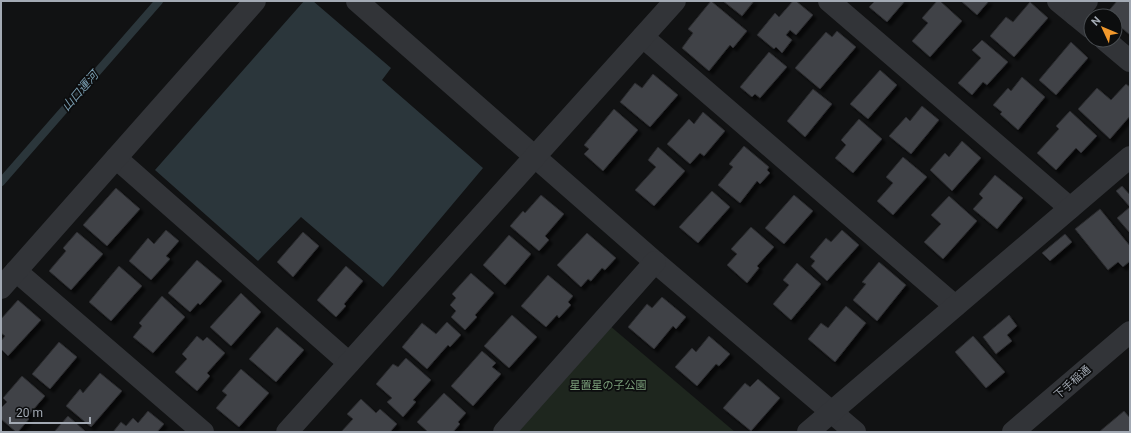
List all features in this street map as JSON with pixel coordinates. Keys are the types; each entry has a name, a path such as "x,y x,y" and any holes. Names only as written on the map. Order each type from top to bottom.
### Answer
{"street":[{"path":"1,288 255,1"},
{"path":"356,1 655,262 854,432"},
{"path":"287,432 675,1"},
{"path":"829,1 1070,208"},
{"path":"1073,6 1083,18"},
{"path":"643,37 955,306"},
{"path":"1115,48 1130,61"},
{"path":"808,432 1130,157"},
{"path":"116,158 349,363"},
{"path":"504,432 655,262"},
{"path":"16,271 203,432"},
{"name":"下手稲通","path":"1014,432 1130,332"}],"green space":[{"name":"星置星の子公園","path":"603,320 735,432 504,432"}],"shaded area":[{"path":"304,1 313,1 391,68 382,80 483,168 383,287 301,217 258,261 155,170"}],"building":[{"path":"711,1 747,31 733,48 730,45 709,71 682,48 693,33 688,29"},
{"path":"723,1 754,1 742,16"},
{"path":"793,1 796,1 813,15 796,35 790,30 786,35 792,40 782,53 776,47 774,49 757,35 775,13 779,17"},
{"path":"875,1 905,1 887,22 869,7"},
{"path":"937,1 940,1 962,21 930,57 912,41 928,23 922,18"},
{"path":"961,1 989,1 977,15"},
{"path":"1117,1 1130,1 1130,35 1123,29 1123,8 1111,8"},
{"path":"1030,2 1048,18 1014,57 990,36 1006,17 1013,22"},
{"path":"837,31 856,47 820,89 795,68 826,32 832,37"},
{"path":"982,40 1008,62 987,85 983,82 972,95 958,83 981,58 972,50"},
{"path":"1071,42 1088,58 1056,95 1039,80"},
{"path":"769,52 787,67 760,98 755,94 752,97 740,87"},
{"path":"880,70 897,85 868,119 850,104"},
{"path":"653,74 678,95 650,127 620,102 635,83 642,88"},
{"path":"1022,77 1045,97 1018,130 1000,114 1002,112 993,105 1008,88 1011,91"},
{"path":"1126,84 1130,87 1130,116 1110,139 1078,109 1097,88 1111,100"},
{"path":"813,89 832,104 805,137 787,121"},
{"path":"922,106 939,120 911,154 889,136 906,117 910,121"},
{"path":"614,109 638,130 603,171 584,154 589,149 584,145"},
{"path":"1070,111 1097,136 1081,153 1076,148 1056,170 1037,153 1059,129 1056,126"},
{"path":"703,112 725,131 704,156 700,153 690,164 667,144 689,119 694,124"},
{"path":"859,119 882,139 853,173 835,158 846,145 841,140"},
{"path":"962,141 981,158 952,191 930,170 945,153 949,157"},
{"path":"744,146 769,167 767,170 770,173 760,184 757,181 740,203 718,185 733,167 729,164"},
{"path":"658,147 685,171 654,206 635,190 656,167 648,160"},
{"path":"903,157 927,177 893,215 877,201 893,183 886,177"},
{"path":"995,175 1023,198 997,229 973,209 983,198 979,194"},
{"path":"1122,186 1130,195 1130,207 1116,191"},
{"path":"116,188 140,209 107,246 83,225"},
{"path":"712,191 730,207 698,243 679,227"},
{"path":"541,195 564,214 545,236 549,240 539,251 510,226 523,211 525,213"},
{"path":"794,195 813,211 784,244 765,228"},
{"path":"949,196 977,221 943,259 924,242 941,224 931,215"},
{"path":"1130,207 1130,233 1117,218"},
{"path":"1100,209 1130,246 1130,261 1123,267 1118,262 1108,270 1075,229"},
{"path":"751,227 774,247 757,266 759,268 747,283 727,265 737,254 731,249"},
{"path":"166,230 179,241 166,256 170,259 151,280 129,261 148,238 154,244"},
{"path":"842,230 859,245 827,281 811,266 815,261 810,257 826,238 831,242"},
{"path":"77,232 103,254 71,290 49,271 66,251 63,248"},
{"path":"303,232 319,246 293,277 277,262"},
{"path":"587,233 616,258 605,270 602,268 591,281 588,279 581,287 557,265"},
{"path":"1065,234 1072,242 1050,261 1042,253"},
{"path":"509,235 531,254 505,285 483,265"},
{"path":"197,260 222,281 200,305 198,303 190,312 168,293"},
{"path":"879,262 906,285 877,321 853,300 866,284 862,282"},
{"path":"797,263 821,284 791,320 773,304 789,285 783,280"},
{"path":"119,266 142,286 111,321 89,302"},
{"path":"346,266 363,281 344,304 346,306 336,317 317,300"},
{"path":"471,273 494,293 475,315 477,317 465,330 451,317 456,311 450,305 456,298 452,294"},
{"path":"548,275 573,296 568,302 571,305 559,318 557,315 546,327 521,306"},
{"path":"241,293 261,312 231,346 210,327"},
{"path":"162,296 185,317 153,353 133,337 142,326 139,323"},
{"path":"662,297 686,317 676,329 673,326 654,349 628,327 647,304 652,308"},
{"path":"18,300 41,320 8,356 1,349 1,341 5,336 1,333 1,319"},
{"path":"846,306 866,323 835,362 808,339 821,323 828,328"},
{"path":"512,315 537,337 509,368 484,346"},
{"path":"1009,315 1017,326 1007,335 1012,341 996,354 983,337"},
{"path":"447,322 461,335 450,347 448,345 427,369 402,347 422,323 436,334"},
{"path":"277,327 304,350 276,382 249,359"},
{"path":"197,336 203,341 207,337 225,353 207,373 210,376 197,391 175,372 187,359 182,354"},
{"path":"709,336 730,354 719,366 716,364 697,386 675,367 692,348 696,352"},
{"path":"973,336 1005,372 986,388 955,352"},
{"path":"59,342 77,357 50,389 32,374"},
{"path":"482,351 496,363 492,367 501,374 473,406 451,386"},
{"path":"406,358 431,380 413,400 416,402 403,417 387,402 392,398 376,384 393,364 398,367"},
{"path":"241,369 269,393 239,427 216,408 227,395 222,391"},
{"path":"100,373 122,391 91,427 66,406 80,389 83,393"},
{"path":"22,376 45,396 27,417 29,419 18,432 16,432 1,419 1,408 7,402 3,398"},
{"path":"758,379 780,398 751,431 723,408 745,383 750,387"},
{"path":"444,393 466,413 458,422 460,424 453,432 428,432 417,422"},
{"path":"361,399 376,413 380,409 397,424 390,432 341,432 353,419 347,414"},
{"path":"148,411 164,424 157,432 113,432 121,422 126,426 133,418 138,423"},
{"path":"1124,411 1130,418 1130,432 1099,432"},
{"path":"68,416 85,431 54,432"}],"waterway":[{"name":"山口運河","path":"1,182 159,1"}]}
